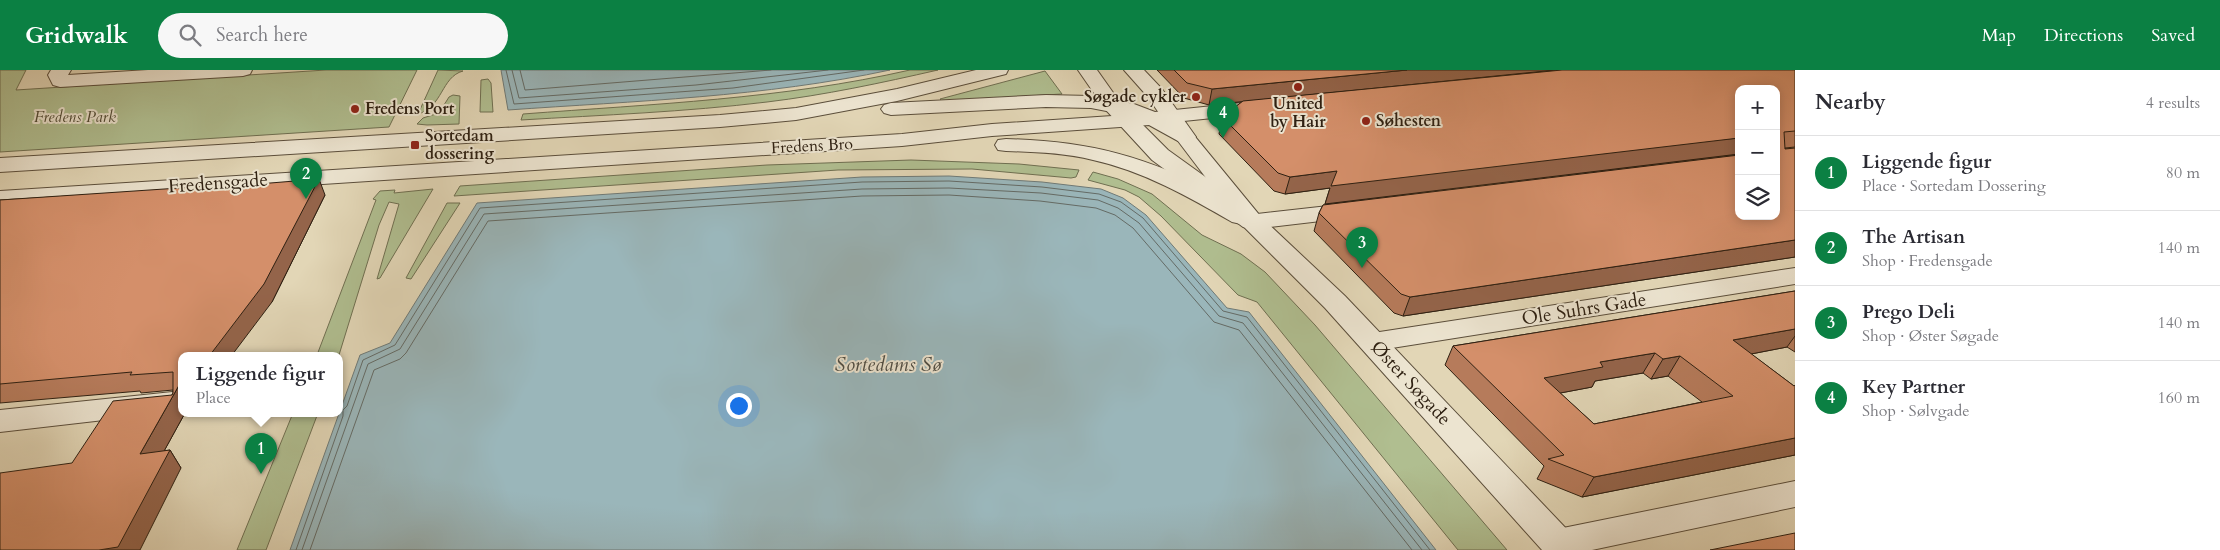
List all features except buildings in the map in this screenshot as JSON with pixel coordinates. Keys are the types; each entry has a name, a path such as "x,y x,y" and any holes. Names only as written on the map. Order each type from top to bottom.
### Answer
{"street":[{"path":"62,70 57,75 60,81 243,70"},
{"name":"Fredens Bro","path":"796,114 897,94 999,70"},
{"name":"Øster Søgade","path":"1087,70 1120,113 1160,155 1252,222 1304,271 1561,546"},
{"name":"Øster Søgade","path":"1133,70 1156,93 1162,117 1185,137 1252,222"},
{"name":"Fredens Bro","path":"394,141 720,121 796,114 1046,101 1074,100 1120,113"},
{"path":"1120,113 1162,117 1290,104"},
{"name":"Fredens Bro","path":"497,166 902,140 1120,113"},
{"path":"902,140 1058,147 1097,154 1132,164 1169,178 1252,222 1378,207"},
{"name":"Fredensgade","path":"0,165 394,141"},
{"name":"Fredensgade","path":"0,198 497,166"},
{"name":"Ole Suhrs Gade","path":"1372,342 1795,276"},
{"path":"0,421 178,401"},
{"path":"1561,546 1795,494"}],"green space":[{"name":"Fredens Park","path":"0,70 26,70 16,90 326,70 417,70 389,127 0,152"},
{"path":"438,70 463,71 450,79 432,105 418,114"},
{"path":"910,70 938,70 853,88 767,102 675,111 521,120 523,114 766,94 862,80"},
{"path":"1045,71 1062,94 942,101 940,99"},
{"path":"488,79 491,83 493,112 480,112 481,80"},
{"path":"453,95 460,96 459,124 417,124 423,118 439,113 449,97"},
{"path":"911,160 1019,164 1079,170 1076,177 1071,178 972,169 838,170 454,196 460,186 767,165"},
{"path":"1093,172 1118,179 1152,194 1202,235 1241,254 1265,272 1315,325 1507,550 1458,550 1257,302 1238,295 1161,216 1139,197 1125,190 1088,180"},
{"path":"433,189 380,278 377,279 399,204 389,202 379,225 340,352 318,352 376,200 373,199 380,191 395,190 394,193"},
{"path":"447,203 460,203 411,279 406,278"},
{"path":"291,417 316,417 266,550 237,550"}],"water":[{"path":"501,70 890,70 843,79 748,92 652,101 508,110"},
{"name":"Sortedams Sø","path":"949,176 1042,182 1101,189 1123,198 1146,215 1227,308 1249,312 1436,550 290,550 338,417 343,417 343,402 360,355 390,343 477,203 862,177"}],"place":[{"name":"United by Hair","path":"1298,87"},
{"name":"Søgade cykler","path":"1196,97"},
{"name":"Fredens Port","path":"355,109"},
{"name":"Søhesten","path":"1366,121"},
{"name":"Key Partner","path":"1223,138"},
{"name":"Sortedam dossering","path":"415,145"},
{"name":"The Artisan","path":"306,199"},
{"name":"Prego Deli","path":"1362,268"},
{"name":"Liggende figur","path":"261,474"}]}
